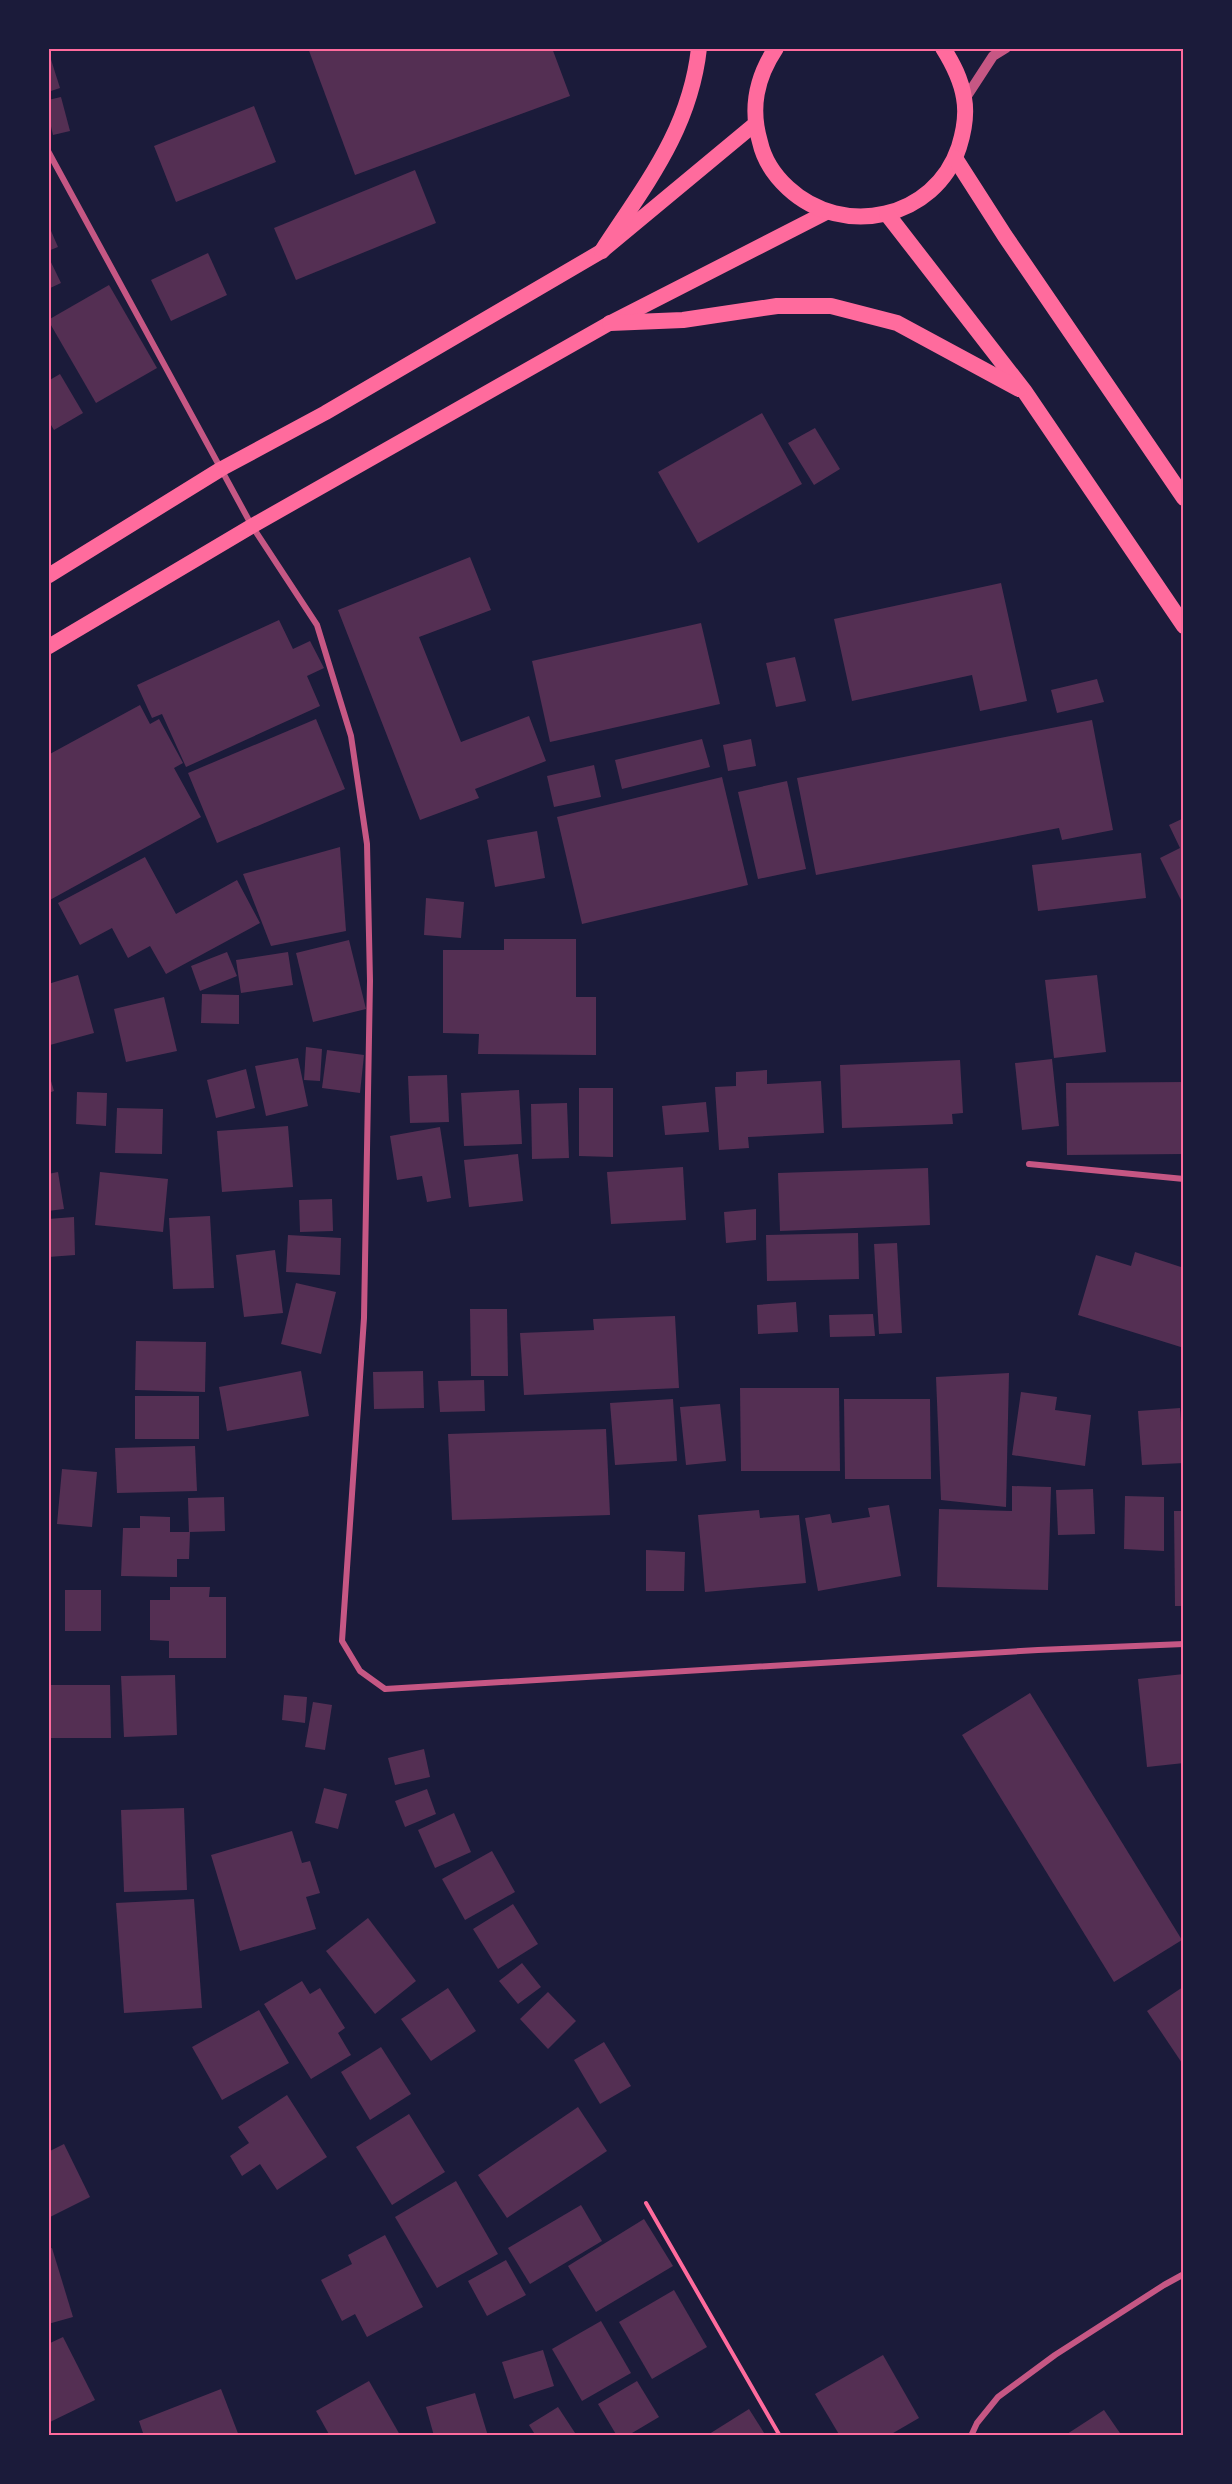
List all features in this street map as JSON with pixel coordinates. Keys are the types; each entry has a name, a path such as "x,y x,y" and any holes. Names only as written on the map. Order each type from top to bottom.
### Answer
{"highway":[{"path":"602,251 659,167 674,136 686,108 696,71 699,48"},
{"path":"776,48 765,65 755,93 755,124 762,153 778,178 800,199 827,212 857,217 887,214 915,202 938,183 955,158 964,130 965,99 957,70 943,48"},
{"path":"955,158 1005,236 1184,498"},
{"path":"887,214 1026,392 1184,626"},
{"path":"610,323 683,320 777,306 831,306 897,323 1026,392"}],"main road":[{"path":"48,576 221,469 325,413 602,251 755,124"},
{"path":"48,647 252,526 610,323 827,212"}],"street":[{"path":"965,99 993,56 1006,48"},
{"path":"48,151 252,526 317,625 351,736 367,844 370,981 364,1318 342,1641 360,1671 385,1689 1038,1650 1184,1644"},
{"path":"1029,1164 1184,1179"},
{"path":"971,2436 977,2423 998,2397 1055,2355 1184,2274"}],"path":[{"path":"646,2203 780,2436"}],"building":[{"path":"308,48 552,48 570,96 355,175"},
{"path":"48,50 60,88 48,92"},
{"path":"61,97 70,131 53,135 48,114 48,100"},
{"path":"254,106 276,162 176,202 154,146"},
{"path":"415,170 436,223 296,280 274,228"},
{"path":"48,224 58,247 48,251"},
{"path":"208,253 227,295 171,321 151,280"},
{"path":"48,256 61,283 48,289"},
{"path":"109,285 157,368 96,403 48,320"},
{"path":"60,374 83,413 54,430 48,420 48,381"},
{"path":"762,413 802,484 698,543 658,472"},
{"path":"815,428 840,469 814,485 788,443"},
{"path":"470,557 491,610 419,637 461,742 529,716 546,761 475,789 479,798 420,820 338,610"},
{"path":"1001,583 1027,701 980,711 972,675 852,701 834,619"},
{"path":"279,620 293,649 310,641 324,668 307,676 320,706 186,767 162,714 152,718 137,685"},
{"path":"701,623 720,704 550,742 532,661"},
{"path":"795,657 806,701 776,707 766,663"},
{"path":"1097,679 1104,702 1057,713 1051,690"},
{"path":"140,705 150,724 159,719 183,763 174,768 201,817 48,901 48,755"},
{"path":"316,719 345,789 217,843 188,773"},
{"path":"1092,720 1113,830 1062,840 1059,828 816,875 797,778"},
{"path":"702,739 710,767 622,789 615,760"},
{"path":"751,739 756,766 728,771 723,745"},
{"path":"594,765 601,797 554,807 547,776"},
{"path":"722,777 748,885 582,924 557,817"},
{"path":"787,781 806,869 758,879 738,792"},
{"path":"1184,818 1184,906 1160,858 1180,848 1169,825"},
{"path":"537,831 545,878 495,887 487,840"},
{"path":"340,847 346,931 271,946 243,874"},
{"path":"1141,853 1146,898 1038,911 1032,865"},
{"path":"145,857 176,914 237,880 260,923 166,974 150,946 128,958 112,928 80,945 58,903"},
{"path":"426,898 464,902 461,938 424,935"},
{"path":"504,939 576,939 576,997 596,997 596,1055 478,1054 479,1034 443,1033 443,950 504,950"},
{"path":"349,940 366,1009 313,1022 296,953"},
{"path":"227,952 237,976 200,991 191,966"},
{"path":"288,952 293,985 241,993 236,960"},
{"path":"78,975 94,1033 50,1045 48,984"},
{"path":"1097,975 1106,1052 1054,1058 1045,980"},
{"path":"202,994 239,995 239,1024 201,1023"},
{"path":"164,997 177,1051 126,1062 114,1009"},
{"path":"306,1047 322,1049 320,1081 304,1080"},
{"path":"327,1050 364,1055 360,1093 322,1088"},
{"path":"298,1058 308,1106 266,1116 255,1066"},
{"path":"1052,1059 1059,1126 1022,1130 1015,1063"},
{"path":"960,1060 963,1113 952,1114 953,1124 842,1128 840,1065"},
{"path":"246,1069 255,1108 216,1118 207,1080"},
{"path":"767,1070 767,1084 821,1081 824,1133 748,1137 749,1148 719,1150 715,1087 736,1086 736,1072"},
{"path":"48,1071 54,1091 48,1093"},
{"path":"447,1075 449,1122 410,1123 408,1076"},
{"path":"1184,1082 1184,1154 1067,1155 1066,1083"},
{"path":"579,1088 613,1088 613,1157 579,1156"},
{"path":"519,1090 522,1144 464,1146 461,1093"},
{"path":"77,1092 107,1093 106,1126 76,1124"},
{"path":"706,1102 709,1132 665,1135 662,1106"},
{"path":"567,1103 569,1158 532,1159 531,1104"},
{"path":"117,1108 163,1109 162,1154 115,1153"},
{"path":"288,1126 293,1187 222,1192 217,1131"},
{"path":"440,1127 451,1198 427,1202 422,1176 397,1180 390,1136"},
{"path":"518,1154 523,1201 469,1207 464,1160"},
{"path":"683,1167 686,1220 611,1224 607,1172"},
{"path":"928,1168 930,1225 780,1231 778,1173"},
{"path":"58,1172 64,1209 48,1211 48,1174"},
{"path":"100,1172 168,1179 163,1232 95,1225"},
{"path":"332,1199 333,1231 300,1232 299,1200"},
{"path":"756,1209 756,1240 726,1243 724,1212"},
{"path":"210,1216 214,1288 173,1289 169,1218"},
{"path":"74,1217 75,1255 48,1257 48,1219"},
{"path":"858,1233 859,1279 767,1281 766,1235"},
{"path":"288,1235 341,1238 340,1275 286,1272"},
{"path":"897,1243 902,1333 879,1334 874,1244"},
{"path":"275,1250 283,1313 244,1317 236,1255"},
{"path":"1135,1252 1184,1268 1184,1348 1078,1315 1096,1255 1131,1266"},
{"path":"296,1283 336,1292 321,1354 281,1344"},
{"path":"796,1302 798,1332 758,1334 757,1305"},
{"path":"470,1309 507,1309 508,1376 471,1376"},
{"path":"873,1314 875,1336 830,1337 829,1315"},
{"path":"675,1316 679,1388 524,1395 520,1333 594,1330 593,1319"},
{"path":"136,1341 206,1342 205,1392 135,1390"},
{"path":"301,1371 309,1416 227,1431 219,1387"},
{"path":"423,1371 424,1408 374,1409 373,1372"},
{"path":"1009,1373 1006,1507 941,1500 936,1377"},
{"path":"484,1380 485,1411 440,1412 438,1381"},
{"path":"740,1388 839,1388 840,1471 741,1471"},
{"path":"1021,1392 1057,1397 1055,1410 1091,1415 1085,1466 1012,1455"},
{"path":"135,1396 199,1396 199,1439 135,1439"},
{"path":"673,1399 677,1461 615,1465 610,1403"},
{"path":"844,1399 930,1399 931,1479 845,1479"},
{"path":"720,1404 726,1461 686,1465 680,1407"},
{"path":"1180,1408 1184,1463 1142,1465 1138,1411"},
{"path":"606,1429 610,1515 452,1520 448,1434"},
{"path":"195,1446 197,1491 117,1493 115,1448"},
{"path":"62,1469 97,1472 92,1527 57,1524"},
{"path":"1012,1486 1051,1487 1048,1590 937,1587 939,1509 1012,1511"},
{"path":"1093,1489 1095,1534 1058,1535 1056,1490"},
{"path":"1125,1496 1164,1497 1164,1551 1124,1549"},
{"path":"224,1497 225,1531 189,1532 188,1498"},
{"path":"889,1505 901,1576 818,1591 805,1518 830,1514 832,1523 870,1517 868,1508"},
{"path":"759,1510 760,1518 799,1515 806,1583 705,1592 698,1515"},
{"path":"1174,1511 1184,1511 1184,1606 1175,1606"},
{"path":"140,1516 170,1517 170,1532 190,1532 189,1559 177,1559 177,1577 121,1576 123,1528 140,1528"},
{"path":"646,1550 685,1552 684,1591 646,1591"},
{"path":"170,1587 210,1587 209,1597 226,1597 226,1658 169,1658 169,1641 150,1640 150,1600 170,1600"},
{"path":"65,1590 101,1590 101,1631 65,1631"},
{"path":"1184,1674 1184,1763 1147,1767 1138,1679"},
{"path":"175,1675 177,1735 124,1737 121,1676"},
{"path":"49,1685 110,1685 111,1738 49,1738"},
{"path":"1030,1693 1182,1940 1114,1982 962,1735"},
{"path":"284,1695 307,1697 305,1723 282,1720"},
{"path":"313,1702 332,1705 325,1750 305,1747"},
{"path":"424,1749 430,1777 395,1785 388,1758"},
{"path":"324,1788 347,1794 338,1829 315,1823"},
{"path":"427,1789 436,1814 405,1827 395,1801"},
{"path":"184,1808 187,1890 124,1892 121,1810"},
{"path":"454,1813 471,1852 435,1868 418,1830"},
{"path":"292,1831 302,1863 310,1861 320,1893 306,1897 316,1929 240,1951 211,1855"},
{"path":"492,1851 515,1892 465,1920 442,1879"},
{"path":"194,1899 202,2008 124,2013 116,1903"},
{"path":"513,1904 538,1944 498,1969 473,1929"},
{"path":"368,1918 416,1981 375,2014 326,1951"},
{"path":"522,1963 541,1987 518,2004 499,1981"},
{"path":"302,1981 310,1994 320,1988 345,2028 338,2033 351,2055 311,2079 264,2004"},
{"path":"1183,1987 1184,1989 1184,2066 1147,2011"},
{"path":"448,1988 476,2031 431,2061 401,2019"},
{"path":"548,1992 576,2021 548,2049 520,2019"},
{"path":"259,2010 289,2063 222,2100 192,2047"},
{"path":"604,2042 631,2086 600,2104 574,2060"},
{"path":"381,2047 411,2094 370,2120 341,2072"},
{"path":"287,2095 327,2157 277,2190 260,2164 242,2176 230,2156 249,2143 238,2127"},
{"path":"578,2107 607,2151 507,2218 478,2175"},
{"path":"409,2114 445,2172 392,2205 356,2147"},
{"path":"64,2144 90,2197 48,2218 48,2152"},
{"path":"456,2181 498,2254 437,2288 395,2217"},
{"path":"581,2205 602,2241 530,2284 508,2248"},
{"path":"644,2219 673,2266 596,2312 568,2266"},
{"path":"385,2235 423,2307 367,2337 355,2314 342,2321 321,2280 352,2264 348,2255"},
{"path":"52,2248 73,2317 48,2324 48,2249"},
{"path":"506,2260 526,2295 487,2316 468,2281"},
{"path":"674,2290 707,2347 652,2379 619,2322"},
{"path":"601,2321 631,2373 582,2401 552,2349"},
{"path":"63,2337 95,2400 48,2423 48,2344"},
{"path":"543,2350 554,2386 514,2399 502,2362"},
{"path":"883,2355 919,2418 888,2436 840,2436 815,2394"},
{"path":"369,2381 400,2435 330,2436 316,2411"},
{"path":"637,2381 659,2417 627,2436 617,2436 598,2404"},
{"path":"221,2389 239,2436 144,2436 139,2421"},
{"path":"475,2393 488,2436 434,2436 426,2407"},
{"path":"558,2407 577,2436 536,2436 529,2425"},
{"path":"749,2409 766,2436 706,2436"},
{"path":"1104,2410 1122,2436 1064,2436"}]}
